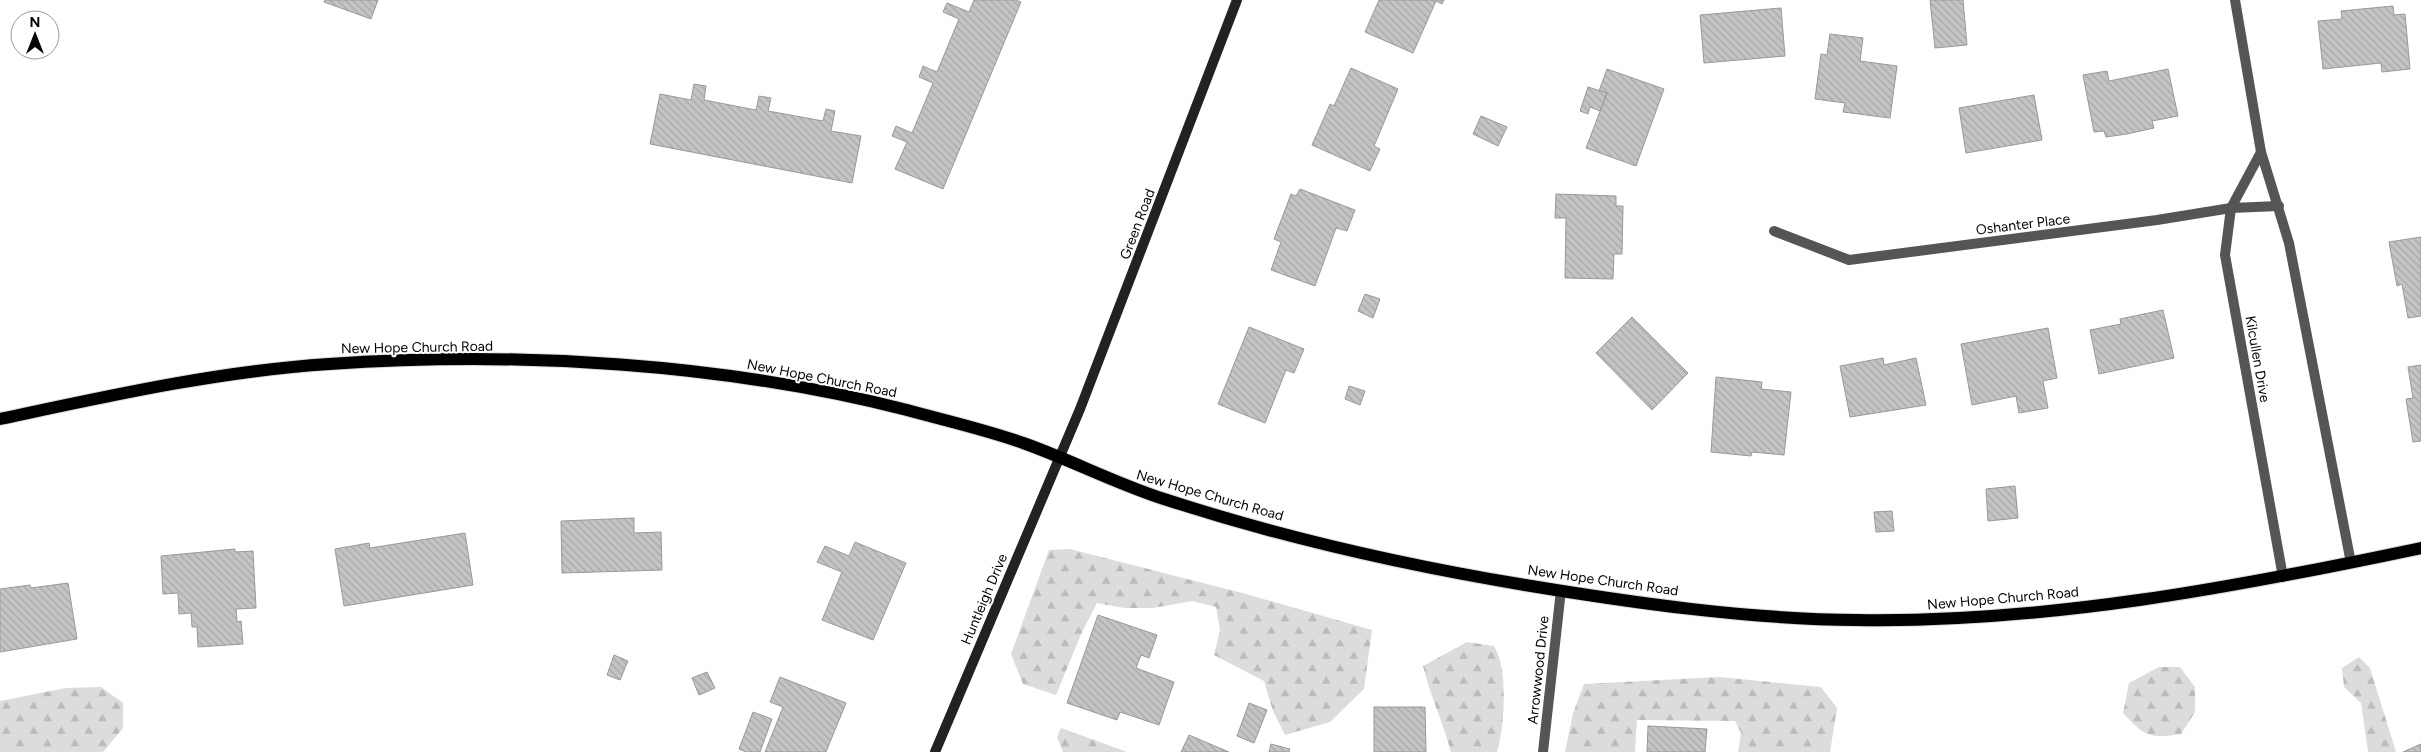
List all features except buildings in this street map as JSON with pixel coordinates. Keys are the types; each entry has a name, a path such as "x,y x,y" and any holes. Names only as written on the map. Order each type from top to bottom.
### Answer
{"main road":[{"name":"New Hope Church Road","path":"0,419 230,375 324,364 453,360 547,361 689,371 812,389 902,409 1016,440 1059,456 1122,485 1223,516 1421,565 1561,590 1728,612 1853,620 1921,620 2044,612 2283,577 2421,548"}],"street":[{"name":"Green Road","path":"1059,456 1139,258 1237,0"},
{"path":"2235,0 2261,152 2289,242 2351,563"},
{"name":"Kilcullen Drive","path":"2261,152 2231,208 2226,255 2283,577"},
{"name":"Oshanter Place","path":"1774,231 1849,260 2157,220 2231,208 2279,206"},
{"name":"Huntleigh Drive","path":"935,752 1059,456"},
{"name":"Arrowwood Drive","path":"1543,752 1561,590"}],"green space":[{"path":"1070,549 1246,594 1372,630 1364,689 1330,722 1285,735 1273,711 1264,681 1214,655 1220,630 1216,607 1192,601 1153,608 1124,608 1097,603 1082,632 1056,695 1023,684 1011,654 1049,550"},
{"path":"1467,642 1494,646 1500,660 1503,674 1504,708 1497,752 1451,752 1423,666"},
{"path":"2359,657 2370,668 2396,752 2368,752 2361,703 2344,687 2342,668"},
{"path":"2159,667 2180,667 2195,687 2195,712 2181,734 2155,736 2148,734 2137,727 2123,713 2129,683"},
{"path":"1719,677 1821,687 1837,708 1830,752 1738,752 1741,733 1735,721 1637,720 1635,752 1565,752 1573,713 1584,684"},
{"path":"101,687 123,703 123,728 103,752 0,752 0,701 66,688"},
{"path":"1061,728 1127,752 1063,752 1057,737"}]}
